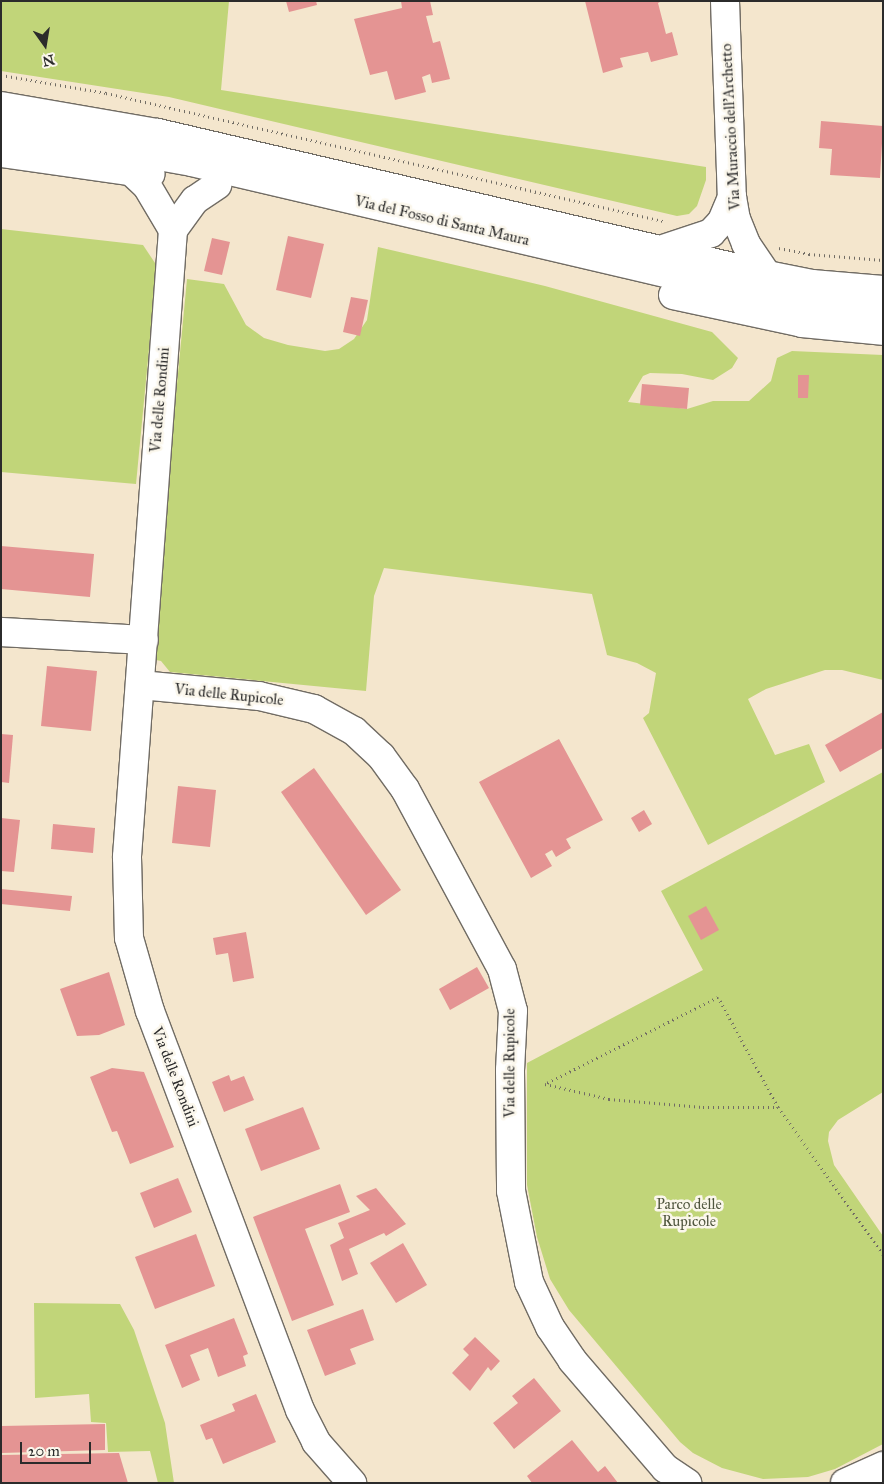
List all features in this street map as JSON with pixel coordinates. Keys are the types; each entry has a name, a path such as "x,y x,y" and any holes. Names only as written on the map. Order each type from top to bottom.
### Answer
{"street":[{"name":"Via Muraccio dell'Archetto","path":"725,1 732,197 736,219 746,244 767,275"},
{"name":"Via del Fosso di Santa Maura","path":"1,106 168,135 656,251 767,275 812,284 883,290"},
{"name":"Via del Fosso di Santa Maura","path":"1,128 192,162 780,300 844,310 883,311"},
{"name":"Via del Fosso di Santa Maura","path":"1,153 217,185 749,313 824,327 883,331"},
{"path":"133,173 147,186 173,230 195,200 217,185"},
{"path":"656,251 711,233 722,221 732,197"},
{"name":"Via delle Rondini","path":"173,230 126,884 128,927 137,974 300,1410 316,1442 352,1483"},
{"path":"1,632 144,640"},
{"name":"Via delle Rupicole","path":"140,685 259,696 314,709 354,731 374,750 405,789 502,969 513,1011 510,1070 511,1190 529,1282 550,1327 572,1360 665,1468 687,1483"},
{"path":"845,1483 883,1466"}],"path":[{"path":"1,75 106,93 669,222"},
{"path":"773,246 809,254 883,260"},
{"path":"778,1107 702,1107 609,1099 545,1084 718,998 778,1107 883,1254"}],"green space":[{"path":"1,1 229,1 221,90 706,167 706,180 697,206 689,214 677,216 169,97 1,71"},
{"path":"1,229 143,245 157,266 136,484 1,472"},
{"path":"378,247 545,286 712,332 738,358 732,368 713,380 682,374 650,373 643,376 628,402 687,409 713,401 749,401 771,381 777,358 792,351 883,355 883,680 842,670 825,670 766,689 748,699 775,755 809,744 825,782 708,845 643,718 649,713 656,673 637,663 607,655 592,594 384,568 374,596 366,691 170,672 161,661 156,660 163,531 187,279 224,284 246,325 264,338 288,345 325,351 339,349 354,339 367,320"},
{"name":"Parco delle Rupicole","path":"883,772 883,1092 838,1120 829,1132 828,1141 834,1165 883,1236 883,1444 835,1469 808,1477 763,1479 722,1468 693,1453 680,1442 569,1310 550,1279 537,1237 527,1185 527,1063 703,970 661,891"},
{"path":"34,1303 120,1304 134,1330 165,1423 174,1483 158,1483 150,1451 108,1452 106,1423 91,1422 89,1394 35,1398"}],"building":[{"path":"286,1 316,1 317,5 289,12"},
{"path":"401,1 430,1 433,15 426,16 433,43 440,41 450,79 432,83 430,74 422,77 426,92 395,100 387,71 370,75 354,19 402,8"},
{"path":"585,1 662,1 658,3 666,34 672,32 678,55 651,62 648,52 620,58 623,67 603,73"},
{"path":"821,121 883,126 880,178 830,175 832,149 819,148"},
{"path":"288,236 324,244 311,298 276,290"},
{"path":"212,238 230,242 222,275 204,271"},
{"path":"351,297 368,300 360,336 343,332"},
{"path":"798,375 809,375 808,398 798,398"},
{"path":"642,384 689,388 687,409 640,405"},
{"path":"1,546 94,554 90,597 1,589"},
{"path":"47,666 97,671 91,731 41,726"},
{"path":"883,712 883,748 840,772 825,745"},
{"path":"1,734 13,735 9,783 1,782"},
{"path":"559,739 603,820 566,839 571,848 556,857 552,850 545,854 552,866 531,878 479,782"},
{"path":"314,768 401,890 366,915 281,792"},
{"path":"178,786 216,790 210,847 172,843"},
{"path":"644,810 652,824 639,832 631,818"},
{"path":"1,818 20,820 14,872 1,871"},
{"path":"53,824 95,828 93,853 51,849"},
{"path":"1,889 72,896 70,911 1,904"},
{"path":"706,906 719,930 701,940 688,916"},
{"path":"246,932 254,978 233,982 228,953 216,955 213,938"},
{"path":"477,967 489,988 450,1010 439,989"},
{"path":"109,972 125,1025 99,1035 77,1036 60,989"},
{"path":"112,1068 144,1072 174,1147 130,1164 117,1131 112,1132 90,1077"},
{"path":"229,1075 231,1081 244,1076 254,1100 224,1112 212,1082"},
{"path":"303,1107 320,1149 261,1171 245,1129"},
{"path":"178,1178 192,1212 154,1228 140,1193"},
{"path":"340,1184 350,1212 305,1229 334,1305 292,1321 253,1217"},
{"path":"376,1188 406,1224 386,1236 384,1233 349,1249 358,1274 342,1281 330,1245 344,1238 338,1223 370,1210 356,1196"},
{"path":"196,1234 215,1286 155,1309 135,1257"},
{"path":"403,1243 427,1285 396,1303 370,1263"},
{"path":"363,1309 374,1340 350,1349 356,1364 325,1376 307,1330"},
{"path":"234,1318 248,1354 243,1356 246,1366 218,1377 208,1348 190,1355 200,1380 182,1388 165,1345"},
{"path":"475,1337 500,1361 491,1371 488,1367 470,1391 452,1373 469,1355 463,1349"},
{"path":"534,1378 561,1411 514,1449 493,1423 518,1403 512,1396"},
{"path":"256,1394 276,1442 223,1464 212,1438 206,1440 200,1425 235,1411 232,1404"},
{"path":"105,1424 105,1450 1,1453 1,1426"},
{"path":"572,1440 598,1472 605,1466 618,1483 532,1483 527,1476"},
{"path":"119,1453 128,1483 1,1483 1,1455"}]}
